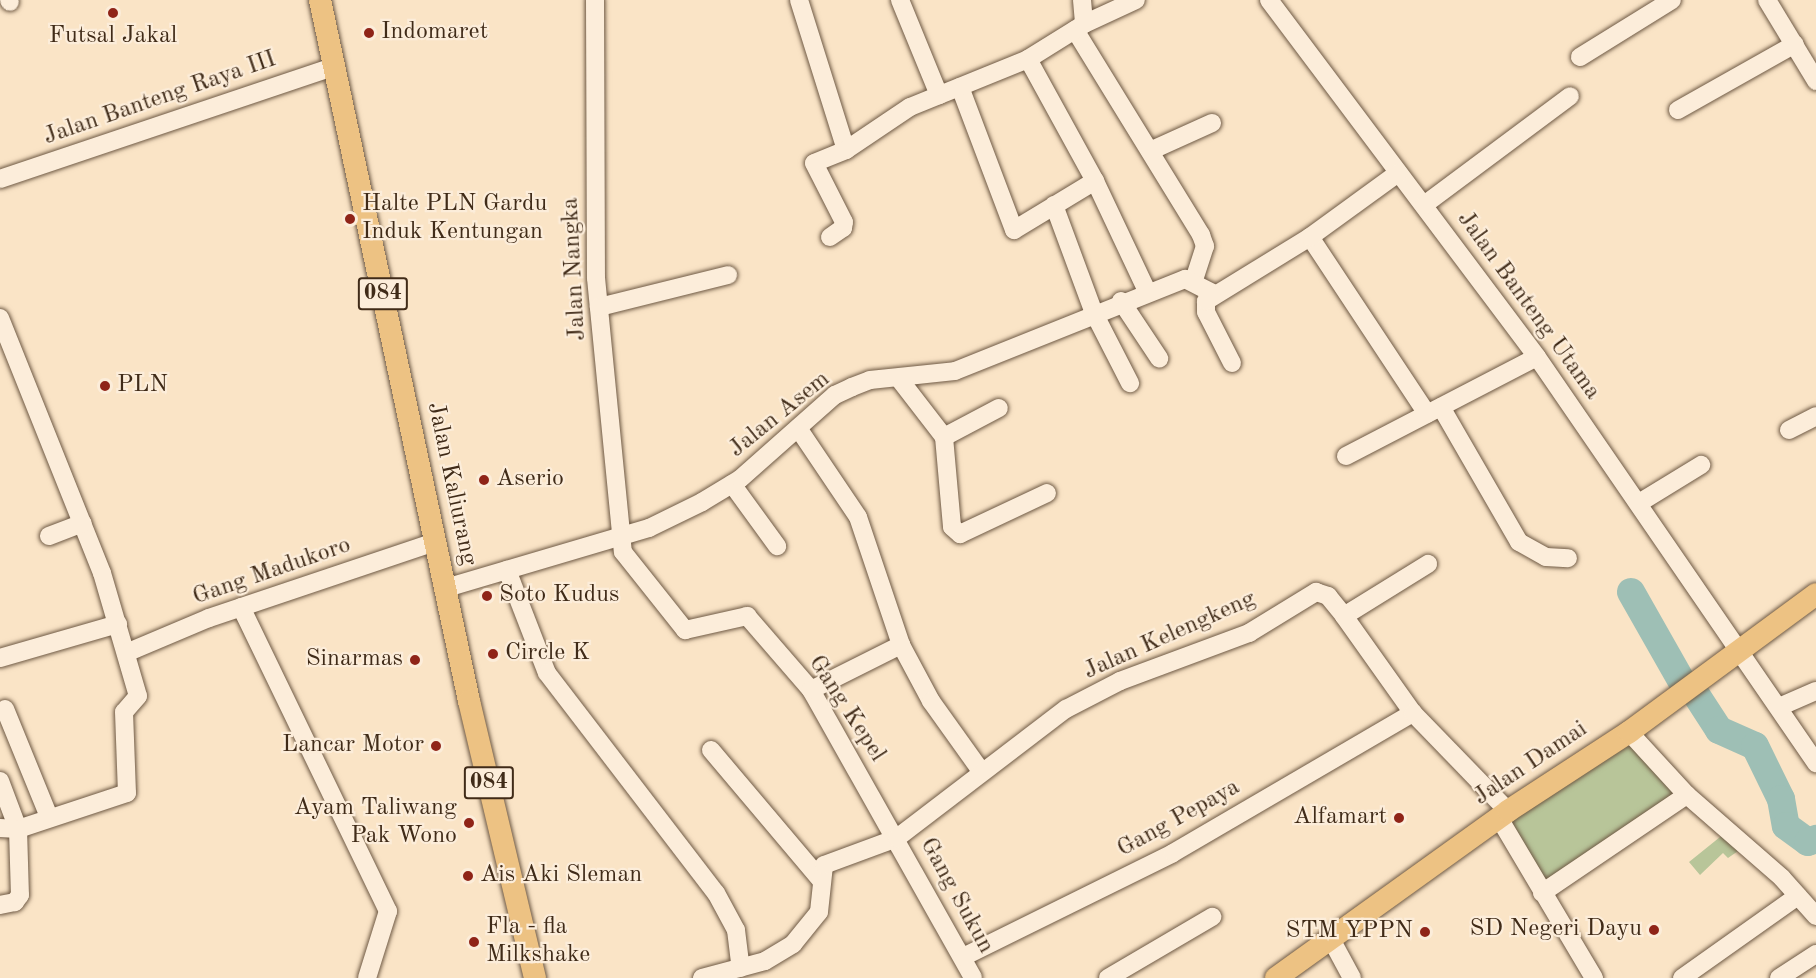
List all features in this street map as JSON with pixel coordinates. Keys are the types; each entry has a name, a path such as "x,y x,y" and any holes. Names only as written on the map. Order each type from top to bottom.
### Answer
{"main road":[{"name":"Jalan Kaliurang","path":"320,0 435,542 535,978"},
{"name":"Jalan Damai","path":"1276,978 1332,941 1503,814 1629,732 1739,648 1816,594"}],"street":[{"name":"Jalan Nangka","path":"596,0 593,210 599,307 621,534"},
{"path":"799,0 846,150"},
{"path":"900,0 939,96"},
{"path":"1082,0 1079,27 1205,246 1194,280 1212,293"},
{"path":"830,237 843,228 844,222 814,163 846,150 910,107 1028,60 1079,27 1136,0"},
{"name":"Jalan Banteng Utama","path":"1269,0 1537,357 1816,763"},
{"path":"1580,57 1672,0"},
{"path":"1767,0 1816,81"},
{"path":"1678,110 1795,44"},
{"path":"1028,60 1095,181 1148,291"},
{"name":"Jalan Banteng Raya III","path":"0,179 335,66"},
{"path":"960,87 1014,230 1095,181"},
{"path":"1424,205 1570,96"},
{"path":"1150,151 1212,123"},
{"path":"1232,363 1206,312 1206,301 1212,293 1310,237 1398,173"},
{"path":"1054,206 1094,313 1130,383"},
{"path":"1310,237 1434,410 1519,542 1546,557 1568,558"},
{"path":"599,307 728,275"},
{"name":"Jalan Asem","path":"446,588 621,534 649,528 732,484 835,395 870,380 894,380 955,371 1121,301 1148,291 1194,280"},
{"path":"1121,301 1159,358"},
{"path":"0,318 83,523 118,624 138,696 124,712 127,793 18,829 0,828"},
{"path":"1346,456 1537,357"},
{"path":"894,380 944,437 952,527 960,534 1047,493"},
{"path":"944,437 999,408"},
{"path":"1789,430 1816,416"},
{"path":"798,428 858,517 901,645 931,701 981,771"},
{"path":"1639,503 1701,465"},
{"path":"732,484 777,546"},
{"path":"49,536 83,523"},
{"name":"Gang Kepel","path":"621,534 623,552 685,630 747,616 811,690 897,838"},
{"name":"Gang Madukoro","path":"126,653 241,607 435,542"},
{"path":"1344,616 1428,564"},
{"path":"507,570 547,673 716,893 736,930 741,968"},
{"name":"Jalan Kelengkeng","path":"820,879 824,866 897,838 981,771 1066,709 1120,681 1249,633 1310,594 1328,596 1413,713 1503,814 1542,893 1594,978"},
{"path":"241,607 388,911 367,978"},
{"path":"0,658 118,624"},
{"path":"811,690 901,645"},
{"path":"1779,707 1816,691"},
{"path":"5,709 49,818"},
{"name":"Gang Pepaya","path":"963,957 1173,853 1413,713"},
{"path":"1629,732 1687,795 1798,896 1816,916"},
{"path":"702,978 741,968 768,970 810,927 819,912 820,879 711,750"},
{"path":"0,781 18,829 20,895 15,902 0,905"},
{"path":"1542,893 1687,795"},
{"name":"Gang Sukun","path":"897,838 973,978"},
{"path":"1682,978 1798,896"},
{"path":"1108,978 1212,917"},
{"path":"1332,941 1352,978"},
{"path":"1779,978 1816,954"}],"green space":[{"path":"1631,736 1684,795 1542,891 1501,818"},
{"path":"1725,833 1741,849 1728,858 1723,853 1700,875 1689,862"}],"waterway":[{"path":"1631,592 1681,680"},
{"path":"1695,693 1719,730 1755,746 1781,799 1786,826 1808,842 1816,839"}],"place":[{"name":"Futsal Jakal","path":"113,13"},
{"name":"Indomaret","path":"369,33"},
{"name":"Halte PLN Gardu Induk Kentungan","path":"350,219"},
{"name":"PLN","path":"105,386"},
{"name":"Aserio","path":"484,480"},
{"name":"Soto Kudus","path":"487,596"},
{"name":"Circle K","path":"493,654"},
{"name":"Sinarmas","path":"415,660"},
{"name":"Lancar Motor","path":"436,746"},
{"name":"Alfamart","path":"1399,818"},
{"name":"Ayam Taliwang Pak Wono","path":"469,823"},
{"name":"Ais Aki Sleman","path":"468,876"},
{"name":"SD Negeri Dayu","path":"1654,930"},
{"name":"STM YPPN","path":"1425,932"},
{"name":"Fla - fla Milkshake","path":"474,942"}]}
